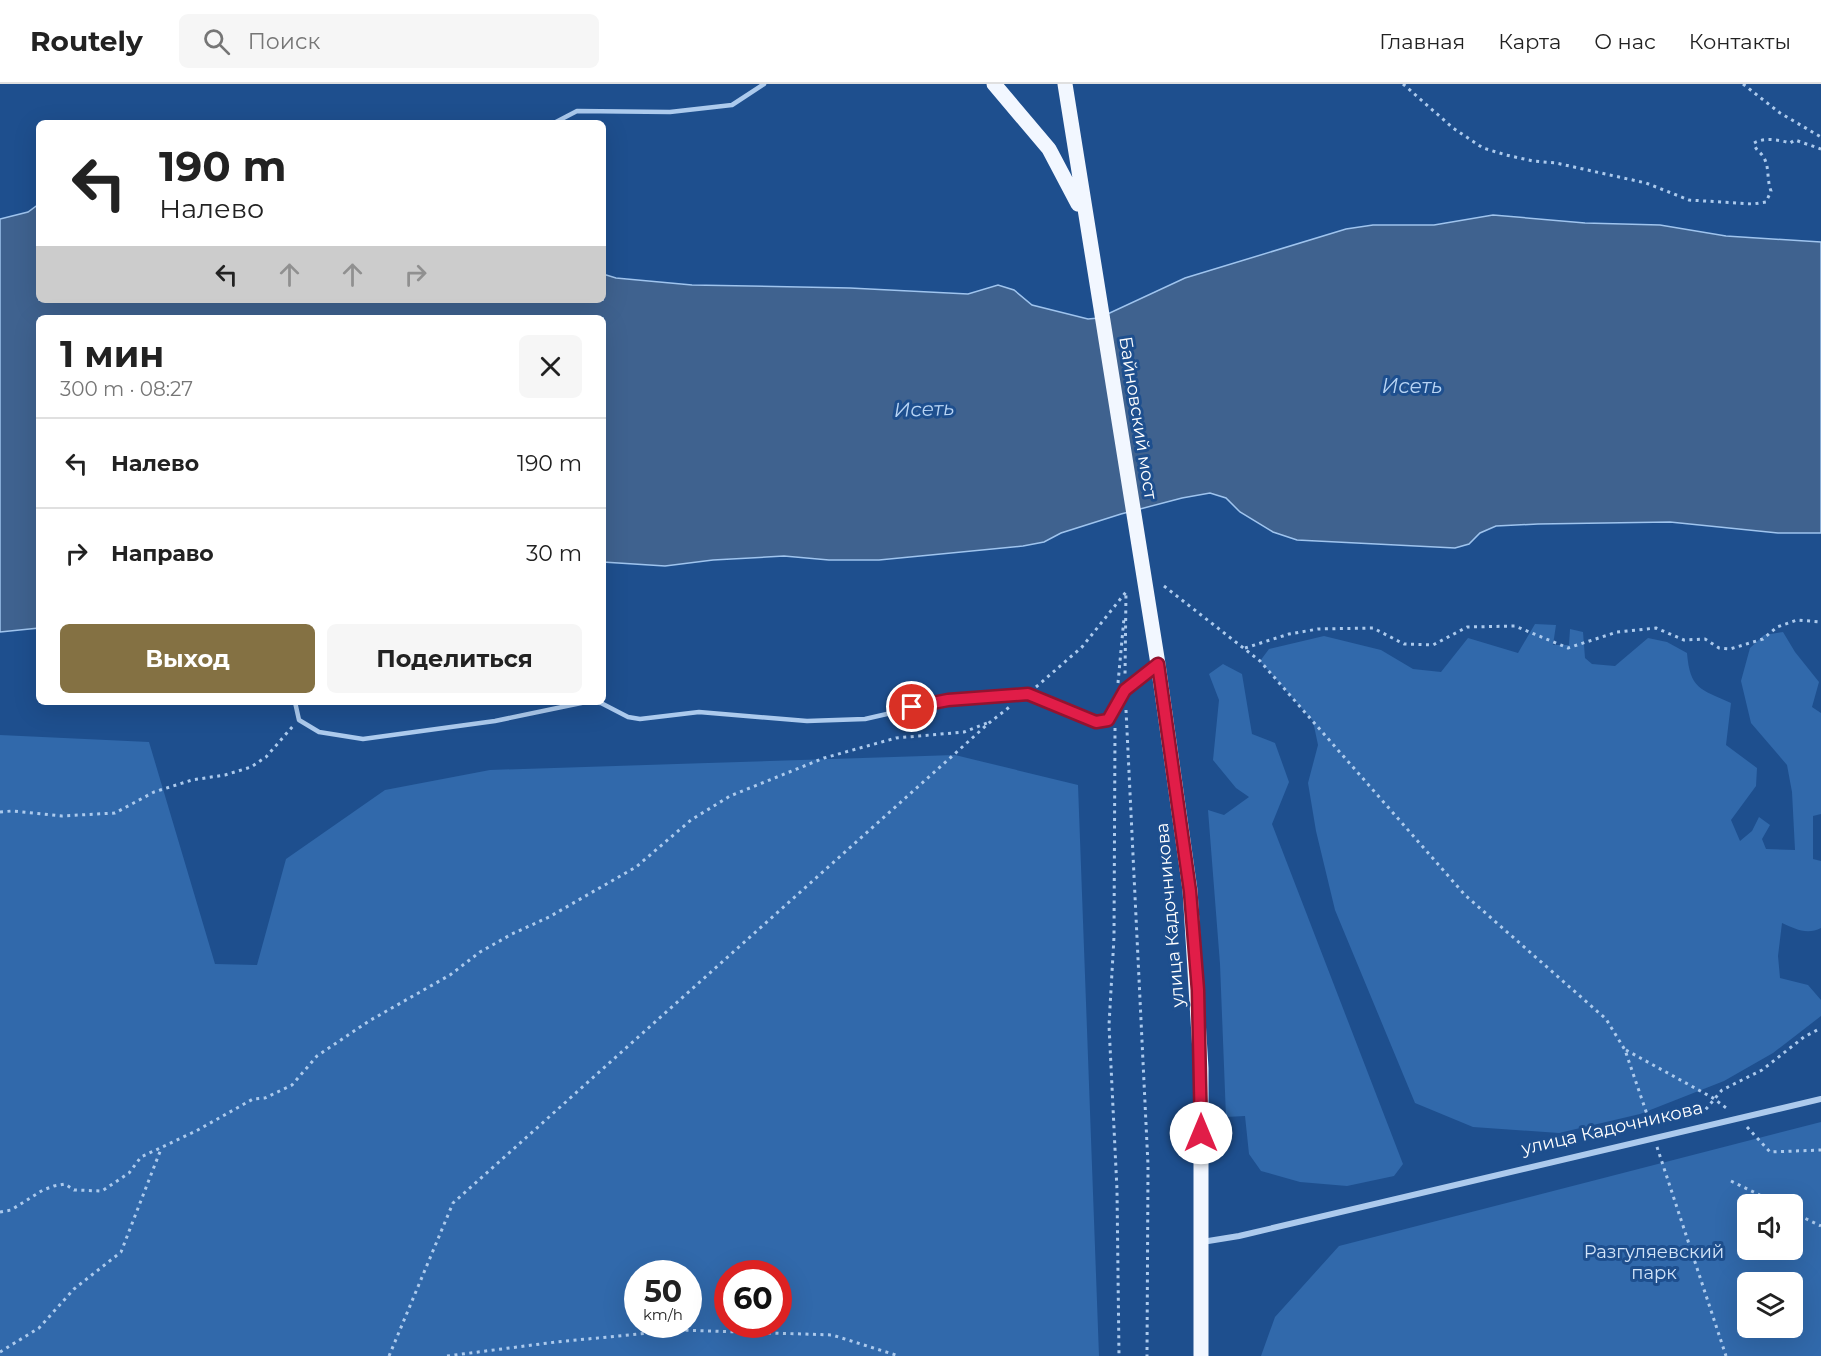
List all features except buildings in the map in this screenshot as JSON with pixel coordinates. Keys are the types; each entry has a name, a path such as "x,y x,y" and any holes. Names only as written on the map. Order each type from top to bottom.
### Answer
{"main road":[{"path":"994,84 1034,128 1062,171 1076,200 1094,258"},
{"path":"1065,84 1094,258"},
{"name":"Байновский мост","path":"1094,258 1145,589"},
{"name":"улица Кадочникова","path":"1145,589 1185,838 1194,930 1201,1068 1201,1356"}],"street":[{"name":"улица Кадочникова","path":"1202,1242 1239,1236 1821,1099"}],"lane":[{"path":"560,120 577,111 670,111 732,105 764,84"},
{"path":"605,705 628,717 640,719 699,712 807,721 865,719 948,700 1028,694 1096,722 1108,720 1125,690 1158,664"},
{"path":"296,705 299,720 319,732 363,739 506,719 572,705"}],"path":[{"path":"1403,84 1453,128 1484,148 1533,161 1556,163 1646,183 1689,200 1766,202 1770,191 1766,161 1755,148 1754,142 1759,140 1780,140 1790,143 1795,140 1821,149"},
{"path":"1743,84 1780,113 1821,137"},
{"path":"1164,586 1260,661 1464,895 1606,1019 1625,1050 1726,1356"},
{"path":"1126,592 1125,690 1148,1165 1147,1356"},
{"path":"390,1356 453,1203 989,723 1028,694 1082,647 1126,592"},
{"path":"1119,1356 1117,1190 1109,1025 1114,937 1113,835 1116,707 1126,592"},
{"path":"1244,648 1289,634 1318,629 1372,628 1404,644 1433,645 1467,627 1515,626 1568,648 1617,632 1656,628 1684,640 1705,639 1719,648 1730,649 1764,639 1777,627 1797,620 1821,622"},
{"path":"0,812 62,816 115,813 153,792 192,780 225,775 251,767 266,757 299,720"},
{"path":"0,1212 11,1209 54,1186 65,1184 74,1190 102,1191 129,1173 141,1157 196,1131 253,1099 266,1098 292,1085 317,1056 369,1021 450,975 488,947 549,917 636,867 691,820 730,796 824,758 896,738 964,732 989,723"},
{"path":"1689,1131 1713,1098 1722,1090 1762,1070 1821,1028"},
{"path":"1625,1050 1713,1098 1740,1119 1770,1152 1821,1150"},
{"path":"0,1352 39,1328 74,1289 121,1252 161,1147"},
{"path":"1731,1181 1758,1194"},
{"path":"1803,1217 1821,1226"},
{"path":"447,1356 556,1342 681,1330 832,1335 899,1356"}],"green space":[{"path":"1535,624 1556,625 1553,645 1569,645 1570,629 1583,632 1585,658 1592,664 1615,666 1648,638 1667,642 1687,653 1688,665 1694,681 1704,691 1731,703 1726,745 1757,768 1756,786 1731,820 1740,841 1752,831 1759,817 1770,825 1762,839 1766,849 1795,850 1792,792 1787,765 1751,723 1741,681 1750,648 1764,635 1783,632 1795,652 1819,682 1812,707 1821,713 1821,814 1813,816 1813,859 1821,861 1821,928 1806,931 1782,923 1778,956 1780,978 1808,985 1821,1000 1821,1016 1773,1053 1724,1081 1640,1114 1559,1133 1473,1127 1415,1103 1335,910 1316,831 1308,783 1318,745 1313,721 1260,661 1269,649 1324,636 1381,650 1413,669 1441,672 1468,638 1518,653"},
{"path":"1223,664 1242,674 1252,734 1275,743 1289,782 1272,824 1403,1164 1394,1176 1347,1186 1300,1182 1261,1171 1249,1154 1245,1116 1226,1117 1220,964 1208,810 1224,815 1249,797 1236,788 1213,760 1219,700 1209,674"},
{"path":"0,735 149,742 215,964 257,965 286,859 385,790 490,770 955,755 1078,785 1099,1356 0,1356"},
{"name":"Разгуляевский парк","path":"1821,1122 1821,1356 1261,1356 1275,1317 1339,1246"}],"water":[{"name":"Исеть","path":"36,206 36,303 606,303 606,275 616,278 692,285 850,288 968,294 998,285 1014,290 1032,305 1088,319 1099,318 1185,278 1346,229 1373,225 1434,225 1493,215 1585,223 1660,225 1726,236 1821,242 1821,533 1778,533 1670,522 1496,526 1480,533 1469,544 1455,548 1297,540 1273,532 1240,512 1226,498 1210,493 1121,514 1061,533 1044,542 1023,546 879,560 829,560 784,556 713,560 665,566 606,562 606,315 36,315 36,628 0,632 0,219 28,212"}],"route":[{"path":"912,707 948,700 1028,694 1096,722 1108,720 1125,690 1158,664 1185,838 1195,940 1201,1068 1201,1133"}]}
